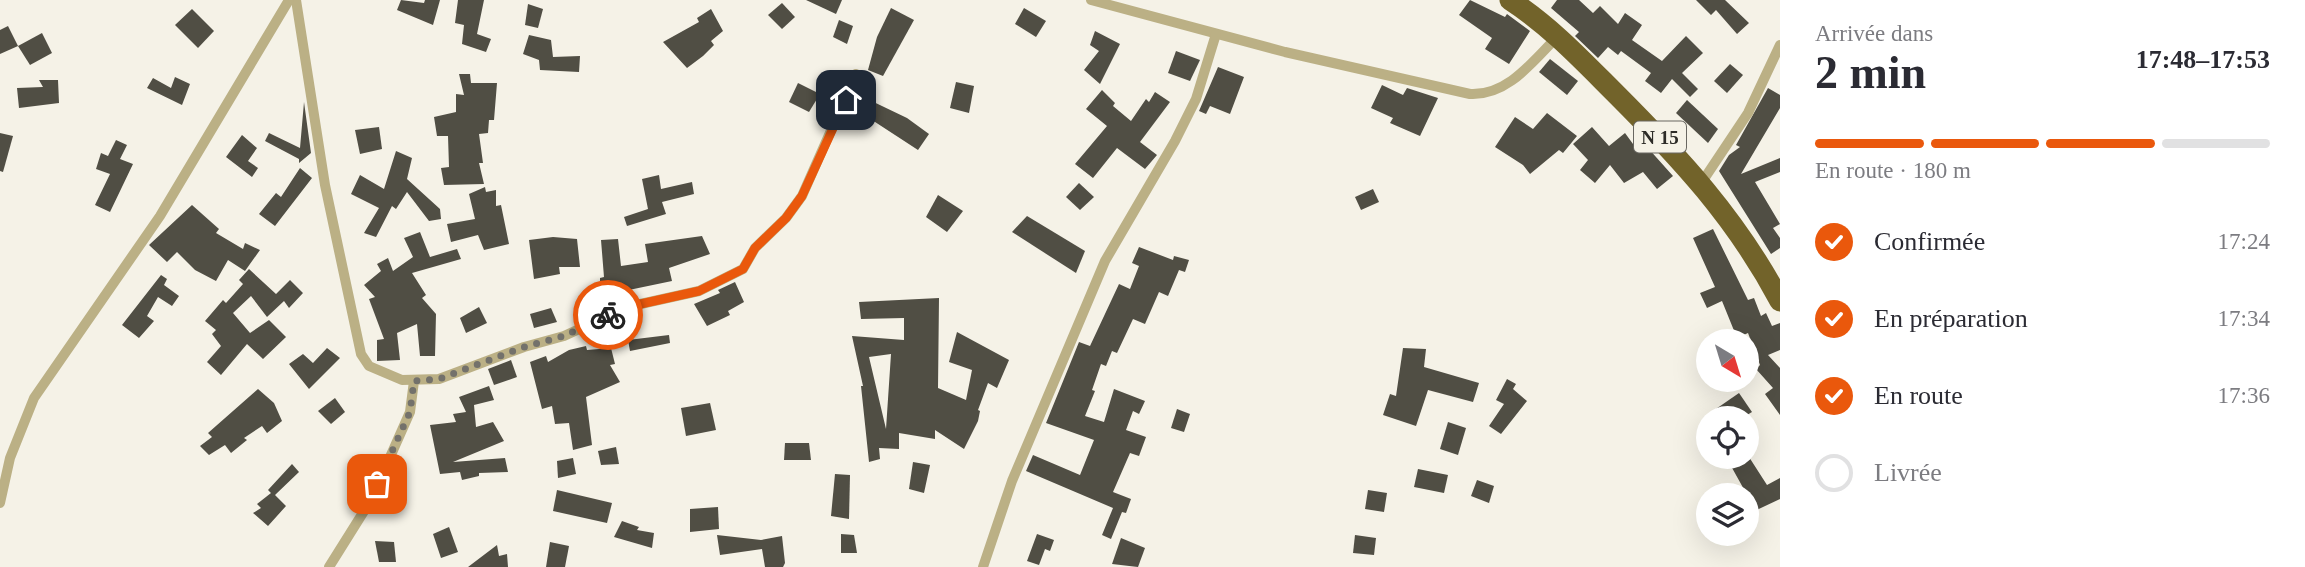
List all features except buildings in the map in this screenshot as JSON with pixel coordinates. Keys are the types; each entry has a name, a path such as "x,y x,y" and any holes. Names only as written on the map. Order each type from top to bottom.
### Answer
{"highway":[{"name":"N 15","path":"1510,0 1559,36 1702,182 1747,244 1780,301"}],"street":[{"path":"0,503 10,458 34,398 160,216 289,0"},
{"path":"296,0 325,186 361,354 369,366 378,371 414,381 439,379 524,347 564,336 627,307 699,291 743,269 755,248 786,218 802,196 856,75"},
{"path":"1091,0 1216,34 1470,94 1489,95 1504,88 1559,36"},
{"path":"983,567 1012,481 1105,261 1175,141 1196,99 1216,34"},
{"path":"1702,182 1748,113 1779,53"},
{"path":"329,567 371,500 410,412 414,381"}],"way so far":[{"path":"377,484 410,412 414,381 439,379 524,347 564,336 608,315"}],"route":[{"path":"608,315 649,301 699,291 743,269 755,248 786,218 802,196 846,100"}]}
